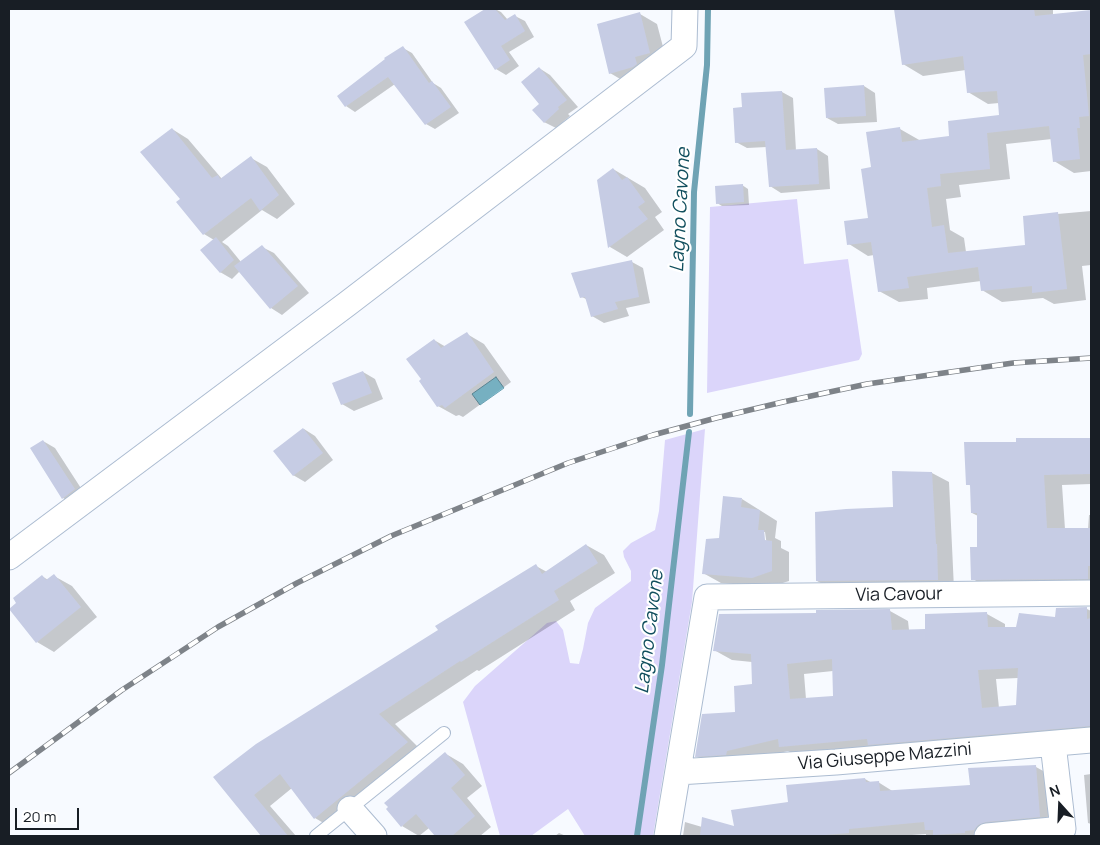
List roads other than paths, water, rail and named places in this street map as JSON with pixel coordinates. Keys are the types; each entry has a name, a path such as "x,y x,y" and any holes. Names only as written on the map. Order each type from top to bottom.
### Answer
{"street":[{"path":"9,557 347,304 684,46 685,9"},
{"name":"Via Cavour","path":"678,772 707,597 1091,593"},
{"name":"Via Giuseppe Mazzini","path":"678,772 836,762 1091,740"},
{"path":"987,836 1063,829 1053,744"},
{"path":"667,836 678,772"},
{"path":"350,808 374,836"}],"lane":[{"path":"316,836 444,733"}],"water":[{"path":"496,377 504,388 480,405 472,394"}],"waterway":[{"name":"Lagno Cavone","path":"690,414 694,192 707,65 708,9"},
{"name":"Lagno Cavone","path":"637,836 662,665 689,432"}],"railway":[{"path":"9,773 122,690 218,627 297,583 391,536 568,463 653,435 716,418 867,384 1013,363 1091,358"}]}
